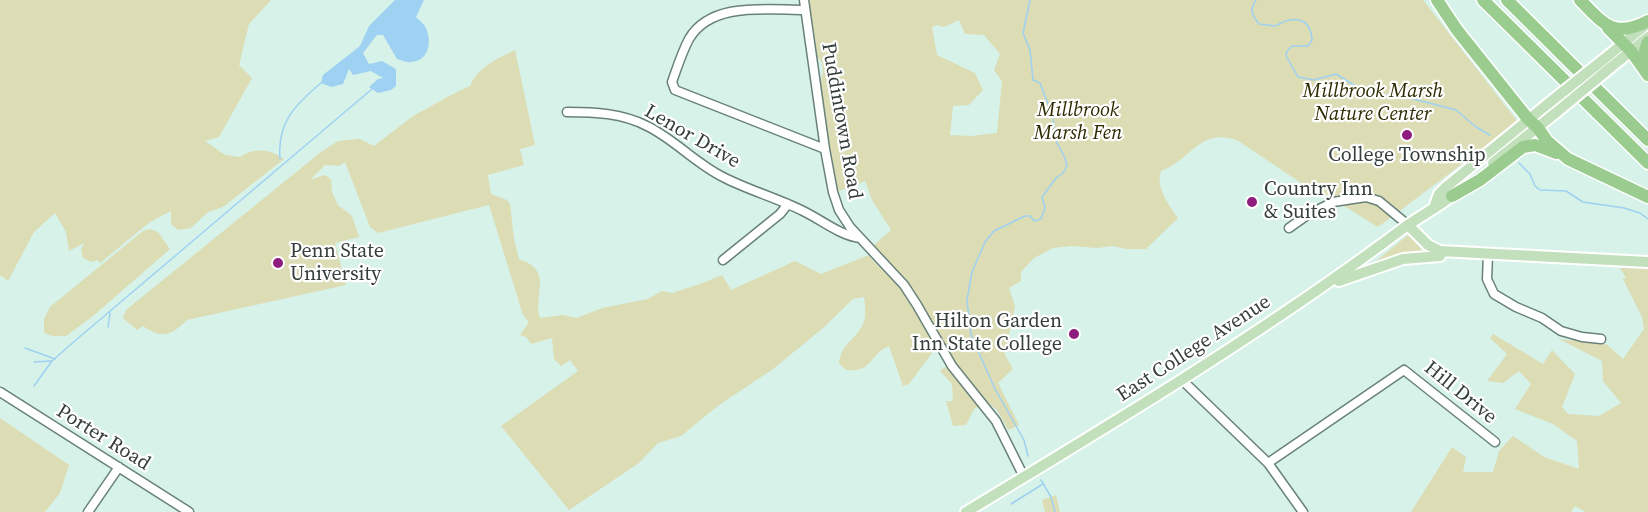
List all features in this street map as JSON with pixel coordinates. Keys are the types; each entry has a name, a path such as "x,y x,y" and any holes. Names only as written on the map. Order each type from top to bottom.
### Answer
{"highway":[{"path":"1437,0 1457,30 1547,141 1568,159"},
{"path":"1483,0 1648,163"},
{"path":"1507,0 1648,140"},
{"path":"1580,0 1627,47 1648,75"},
{"path":"1600,20 1613,28 1622,30 1648,22"},
{"path":"1648,42 1645,51 1648,65"},
{"path":"1452,196 1480,180 1528,145 1539,146 1648,197"}],"main road":[{"name":"East College Avenue","path":"966,512 1182,380 1322,288 1435,205 1452,196 1533,123 1549,103 1627,47 1648,22"},
{"name":"East College Avenue","path":"1627,47 1648,37"},
{"name":"East College Avenue","path":"1435,205 1439,194 1446,188 1533,123 1558,111 1606,64"},
{"path":"1408,225 1432,249 1486,255"},
{"path":"1408,225 1412,235 1424,249 1440,256"},
{"path":"1322,288 1391,262 1440,256 1486,255 1648,262"}],"street":[{"name":"Puddintown Road","path":"804,0 825,149 833,192 839,210 846,223 904,285 952,366 996,422 1024,477"},
{"path":"805,10 734,11 709,19 698,27 690,38 672,87 825,149"},
{"name":"Lenor Drive","path":"567,112 596,112 648,126 700,164 724,177 788,204 842,233 860,238"},
{"path":"1289,228 1333,202 1366,197 1376,199 1408,225"},
{"path":"723,260 780,214 788,204"},
{"path":"1486,255 1487,279 1494,294 1542,318 1561,331 1601,339"},
{"name":"Hill Drive","path":"1268,463 1404,369 1494,442"},
{"path":"1182,380 1268,463 1303,512"},
{"name":"Porter Road","path":"0,392 189,512"},
{"path":"88,512 119,467"}],"green space":[{"path":"0,0 271,0 249,24 239,65 252,78 219,137 205,141 225,155 240,157 262,150 284,159 223,207 208,212 191,228 178,230 171,224 171,211 150,222 100,263 98,260 91,262 83,258 81,250 84,243 69,251 66,232 55,213 34,232 8,281 0,275"},
{"path":"809,0 1423,0 1518,122 1378,227 1317,189 1313,191 1237,140 1224,137 1204,142 1172,166 1161,171 1161,189 1178,218 1146,249 1113,246 1053,248 1034,258 1021,272 1021,281 1009,288 1015,306 1005,355 1013,369 998,383 1019,425 1008,430 997,410 987,402 974,409 966,425 953,426 946,401 953,401 952,384 940,371 952,362 918,300 874,245 891,230 872,200 865,181 838,191 829,154 820,84 823,73 822,63 815,54","holes":["959,20 965,34 984,35 1000,54 994,70 1002,81 997,133 971,136 950,135 953,106 969,105 983,90 975,73 937,55 932,27 937,25 944,27"]},
{"path":"515,50 535,145 520,149 524,165 488,175 491,194 507,200 510,204 519,259 530,264 539,276 540,318 562,315 577,318 602,308 648,299 662,291 672,293 722,275 731,290 795,261 821,274 869,255 908,297 935,349 909,384 903,386 889,346 861,369 846,370 839,363 842,351 859,331 865,319 864,297 853,299 823,328 773,369 719,405 681,436 658,443 639,463 569,510 501,426 578,371 570,360 561,366 554,359 552,338 531,344 526,337 520,335 529,322 523,315 489,205 378,233 370,227 345,162 339,166 325,165 310,180 324,175 331,179 332,192 338,205 352,216 359,237 335,243 346,285 187,320 167,334 156,333 143,326 137,330 123,318 126,310 321,152 338,141 360,139 374,146 413,116 470,86 473,79 483,69"},
{"path":"150,229 158,232 170,249 93,316 66,336 52,336 44,333 44,319 50,307 143,231"},
{"path":"1408,235 1423,251 1375,262"},
{"path":"1620,268 1648,269 1648,512 1586,512 1575,506 1571,512 1411,512 1452,447 1466,457 1463,472 1493,472 1499,451 1513,436 1544,457 1579,469 1577,441 1553,424 1515,409 1531,384 1519,371 1503,383 1487,381 1507,354 1490,338 1493,334 1543,364 1552,350 1575,374 1562,407 1568,414 1599,416 1621,403 1603,381 1602,361 1559,339 1606,344 1623,359 1644,329 1642,317"},
{"path":"0,418 69,465 60,493 45,512 0,512"},
{"path":"1056,495 1060,512 1045,512 1042,500"}],"water":[{"path":"395,0 424,0 416,17 425,27 429,39 428,50 422,58 411,62 397,59 383,35 377,35 363,53 369,64 382,61 396,69 396,86 391,90 378,93 369,87 378,79 383,78 371,71 353,75 349,69 343,84 331,87 321,83 323,75 360,46 369,26"}],"waterway":[{"path":"1028,456 1024,440 995,389 971,335 967,300 972,272 985,242 994,231 1025,216 1030,216 1034,221 1041,219 1045,208 1042,197 1067,166 1055,139 1053,117 1040,83 1033,80 1030,50 1023,33 1030,0"},
{"path":"1256,0 1252,12 1259,24 1276,26 1288,20 1300,20 1311,32 1312,40 1308,46 1292,46 1287,51 1286,56 1298,77 1314,80 1336,74 1357,87 1378,95 1402,96 1456,110 1476,127 1490,135"},
{"path":"280,159 281,135 285,124 303,99 321,83"},
{"path":"34,386 52,361 70,345 372,89"},
{"path":"1519,163 1530,174 1535,186 1540,190 1566,191 1583,202 1624,208 1640,213 1648,219"},
{"path":"108,327 110,313"},
{"path":"25,348 55,359"},
{"path":"34,362 51,361"},
{"path":"1041,480 1051,497 1055,512"},
{"path":"1011,504 1043,484"}],"place":[{"name":"College Township","path":"1407,135"},
{"name":"Country Inn & Suites","path":"1252,202"},
{"name":"Penn State University","path":"278,263"},
{"name":"Hilton Garden Inn State College","path":"1074,334"}],"park label":[{"name":"Millbrook Marsh Nature Center","path":"1373,104"},
{"name":"Millbrook Marsh Fen","path":"1078,122"}]}
